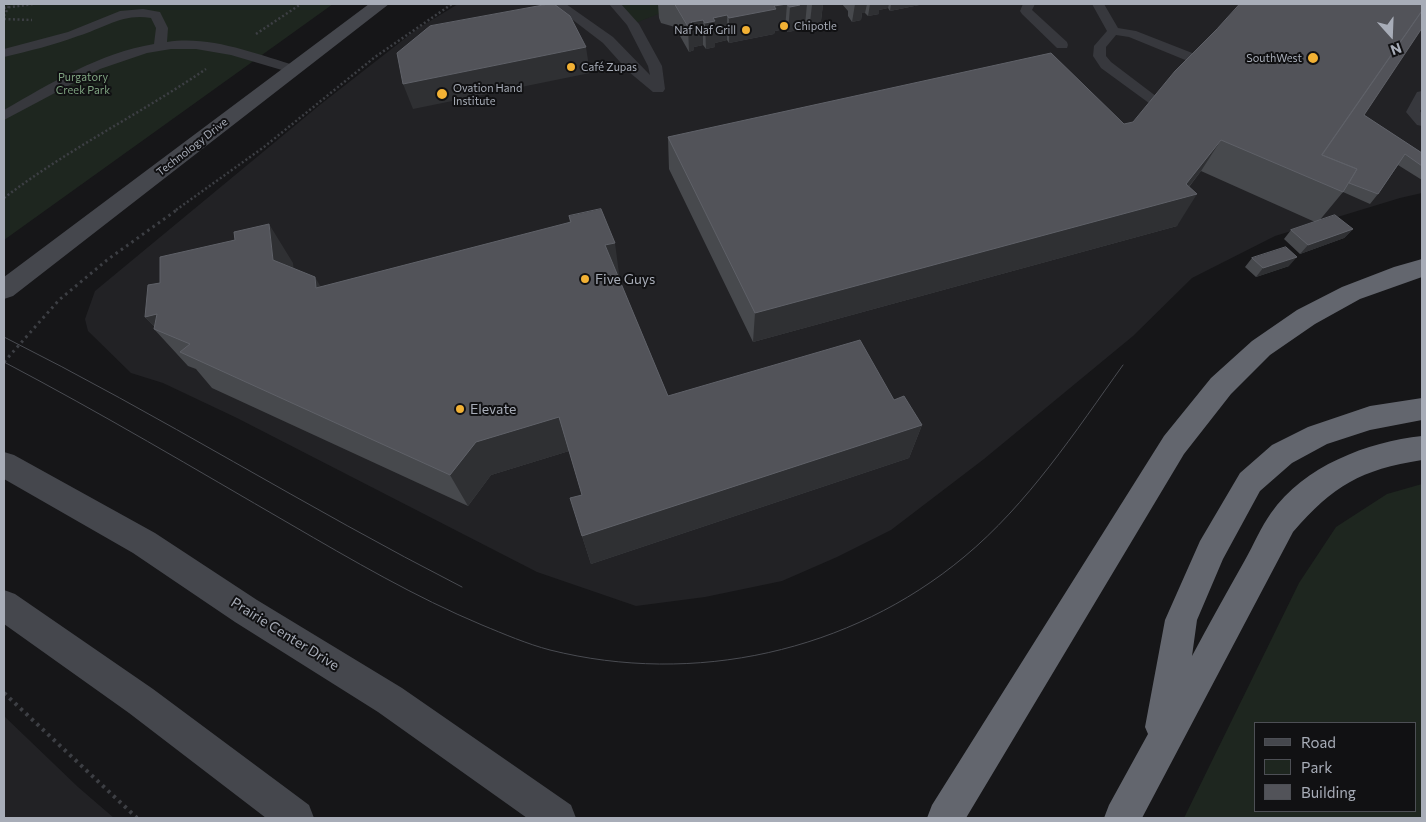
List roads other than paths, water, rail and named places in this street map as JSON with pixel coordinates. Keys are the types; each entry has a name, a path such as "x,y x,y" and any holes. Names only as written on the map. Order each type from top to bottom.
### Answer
{"highway":[{"path":"946,818 1174,445 1221,386 1261,348 1306,317 1351,293 1403,273 1422,268"},
{"path":"1159,750 1181,620 1211,551 1250,482 1282,454 1318,435 1370,418 1422,409"},
{"path":"1122,818 1282,522 1318,485 1356,465 1393,452 1422,448"}],"main road":[{"name":"Technology Drive","path":"4,290 292,69 380,4"},
{"name":"Prairie Center Drive","path":"4,464 144,543 246,610 390,700 558,818"},
{"path":"4,606 141,701 296,818"}],"lane":[{"path":"558,4 608,40 634,69 658,89 655,66 652,59 633,24 615,4"},
{"path":"1030,4 1026,11 1062,45"},
{"path":"1098,4 1113,31"},
{"path":"4,53 39,46 90,28 115,15 137,11 156,15 162,28 160,47"},
{"path":"1113,31 1132,34 1200,61"},
{"path":"1113,31 1100,46 1100,56 1106,64 1158,103"},
{"path":"4,116 64,82 116,58 160,47 194,45 231,51 292,69"},
{"path":"1422,95 1413,112 1422,122"}],"tram line":[{"path":"4,337 120,398 347,526 462,587"},
{"path":"4,362 112,421 360,564 457,614 516,639 550,650 604,660 659,664 714,661 768,653 821,638 871,617 919,590 964,557 1030,491 1123,365"}],"place":[{"name":"Chipotle","path":"784,26"},
{"name":"Naf Naf Grill","path":"746,30"},
{"name":"SouthWest","path":"1313,58"},
{"name":"Café Zupas","path":"571,67"},
{"name":"Ovation Hand Institute","path":"442,94"},
{"name":"Five Guys","path":"585,279"},
{"name":"Elevate","path":"460,409"}],"park label":[{"name":"Purgatory Creek Park","path":"83,83"}]}
